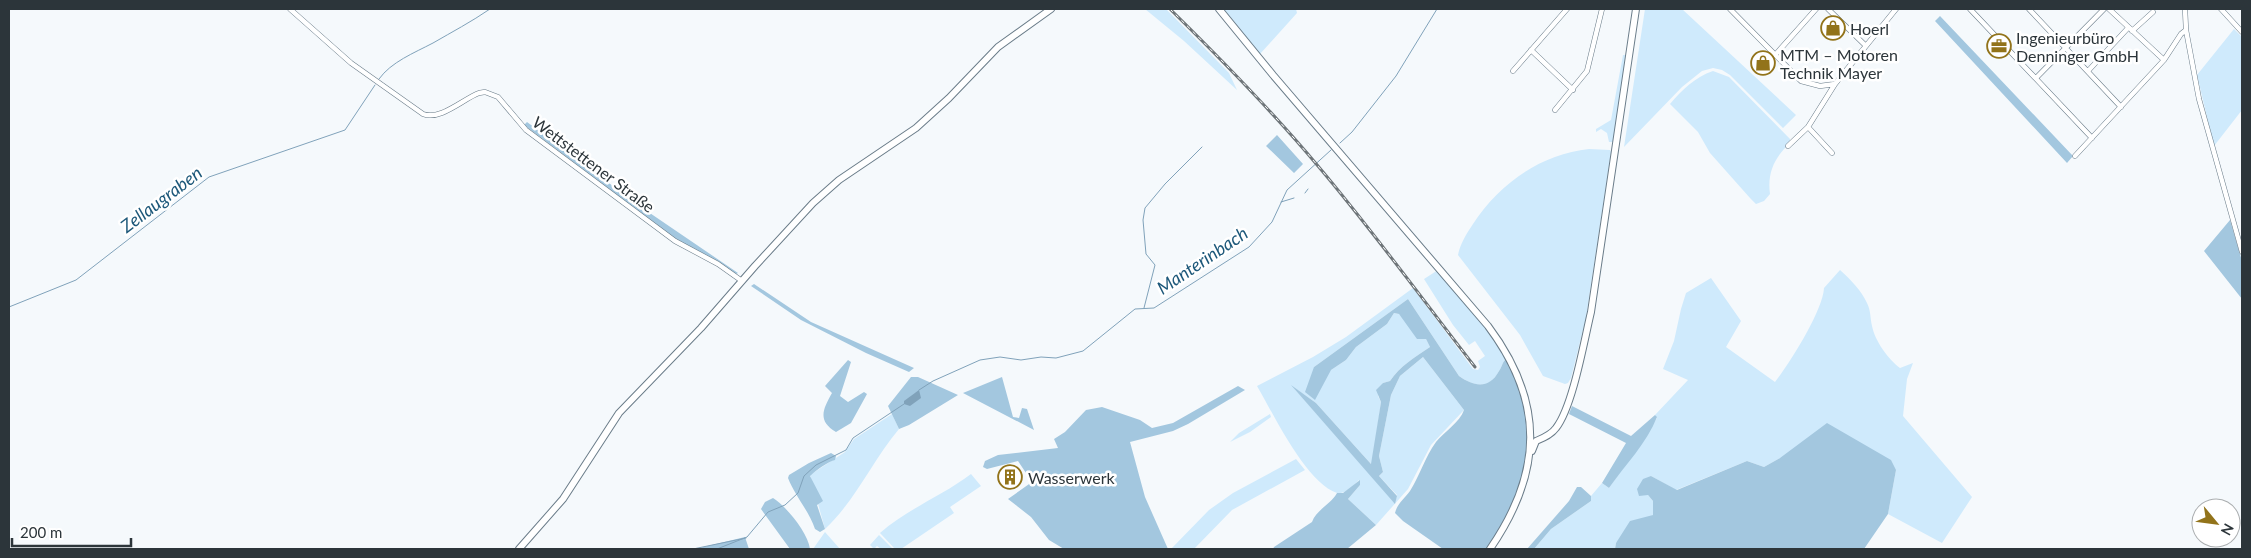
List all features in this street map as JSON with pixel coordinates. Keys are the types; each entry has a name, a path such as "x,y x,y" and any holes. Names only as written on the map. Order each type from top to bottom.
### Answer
{"street":[{"name":"Wettstettener Straße","path":"290,9 351,63 423,114 438,114 479,93 485,92 498,97 526,130 675,241 718,264 742,281"},
{"path":"519,549 563,499 619,413 701,328 828,189 916,128 998,47 1051,9"},
{"path":"1513,71 1567,9"},
{"path":"1555,110 1587,71 1602,9"},
{"path":"1490,549 1510,516 1530,466 1533,445 1552,433 1560,422 1576,371 1591,312 1636,9"},
{"path":"1730,9 1801,81 1820,86 1835,84"},
{"path":"1776,54 1816,9"},
{"path":"1828,9 1865,45"},
{"path":"1788,146 1808,127 1835,84 1896,9"},
{"path":"1970,9 2092,138"},
{"path":"2029,9 2121,106"},
{"path":"2036,78 2104,9"},
{"path":"2109,9 2164,60"},
{"path":"2185,9 2186,30 2199,99 2242,252"},
{"path":"2220,9 2242,32"},
{"path":"1220,10 1500,342 1519,377 1529,411 1530,442 1525,476"},
{"path":"2088,71 2130,29 2153,12"},
{"path":"2075,156 2164,60 2181,34 2186,30"},
{"path":"1530,50 1573,90"},
{"path":"1808,127 1832,153"}],"shaded area":[{"path":"1145,9 1166,9 1229,73 1237,90 1184,41"},
{"path":"1224,9 1296,9 1297,13 1260,54"},
{"path":"1645,9 1682,9 1796,115 1783,128 1730,75 1722,70 1713,68 1702,71 1682,87 1624,147"},
{"path":"1940,16 2073,156 2067,163 1935,21"},
{"path":"2234,29 2242,37 2242,110 2214,146 2197,75"},
{"path":"1623,55 1626,55 1613,142 1609,142 1607,133 1601,129 1596,132 1596,129 1611,120"},
{"path":"1713,71 1729,77 1790,139 1790,143 1773,165 1769,186 1770,194 1764,201 1756,204 1710,153 1698,132 1670,104 1689,84"},
{"path":"527,122 641,207 738,273 736,274 682,244 524,125"},
{"path":"1277,135 1303,164 1294,173 1266,146"},
{"path":"1589,149 1610,150 1611,152 1586,318 1571,378 1565,384 1543,376 1520,335 1458,255 1466,235 1483,209 1508,184 1538,164 1554,157"},
{"path":"2230,220 2242,261 2242,299 2204,251"},
{"path":"1438,270 1496,340 1507,358 1490,382 1480,385 1459,376 1408,299 1314,367 1331,370 1346,360 1356,347 1387,324 1394,313 1399,314 1426,339 1430,347 1403,366 1390,381 1383,383 1378,396 1381,402 1372,465 1316,403 1293,387 1395,503 1397,495 1379,476 1383,472 1379,456 1391,395 1400,376 1423,357 1464,410 1431,445 1408,489 1376,525 1348,499 1360,485 1359,480 1343,493 1337,493 1325,487 1302,462 1291,446 1257,386 1313,357 1346,337 1413,288 1473,369 1478,370 1480,367 1478,361 1485,356 1475,341 1469,345 1453,325 1424,279"},
{"path":"1840,270 1865,298 1874,332 1879,344 1887,355 1900,368 1913,363 1907,379 1903,416 1972,497 1942,543 1888,514 1896,470 1780,458 1764,467 1747,461 1676,490 1651,476 1648,495 1653,501 1653,515 1616,543 1615,549 1534,549 1551,529 1591,501 1591,496 1602,483 1609,488 1657,418 1655,415 1688,380 1663,369 1674,341 1686,293 1711,278 1741,321 1726,347 1775,382 1797,350 1812,322 1824,288"},
{"path":"754,284 811,322 914,368 909,372 866,353 801,320 751,286"},
{"path":"1408,299 1459,376 1475,384 1486,384 1495,377 1507,358 1519,384 1526,409 1528,433 1526,456 1521,479 1512,502 1501,526 1487,549 1443,549 1403,521 1395,513 1399,504 1414,485 1436,442 1459,419 1464,410 1423,357 1400,376 1391,395 1379,456 1383,472 1379,476 1397,496 1395,504 1291,385 1316,403 1371,464 1381,402 1376,390 1383,383 1390,381 1408,362 1430,347 1426,339 1417,339 1399,314 1394,313 1387,324 1356,347 1346,360 1331,370 1315,400 1305,392 1314,367"},
{"path":"848,360 851,362 840,396 848,402 864,392 867,394 851,423 836,432 826,424 824,419 824,409 832,393 825,386"},
{"path":"911,377 918,377 958,395 909,425 899,429 888,406"},
{"path":"1002,377 1013,417 1019,418 1022,408 1027,409 1034,430 963,393"},
{"path":"1238,386 1245,390 1188,424 1173,431 1130,442 1145,497 1168,549 1064,549 1049,540 1031,517 1008,499 1032,482 1018,461 987,469 983,467 985,461 998,455 1058,448 1054,439 1065,432 1086,410 1102,407 1140,420 1152,428 1173,423"},
{"path":"919,390 921,398 910,406 904,404 904,401"},
{"path":"1572,406 1631,436 1655,415 1657,417 1642,445 1609,488 1602,483 1626,443 1569,414"},
{"path":"892,414 899,429 846,506 825,529 810,475 845,452 854,439"},
{"path":"1270,414 1271,417 1250,432 1230,442 1239,433"},
{"path":"1827,423 1891,460 1896,470 1888,514 1864,549 1615,549 1616,543 1630,521 1653,515 1653,501 1648,495 1639,496 1637,489 1643,479 1651,476 1677,490 1747,461 1764,467 1780,458"},
{"path":"831,453 836,456 835,460 829,462 810,476 823,501 817,505 825,529 820,532 815,529 788,478 789,475 809,463"},
{"path":"1296,459 1305,470 1232,510 1194,549 1171,549 1209,510 1233,493"},
{"path":"971,474 981,486 950,507 954,513 901,549 895,549 880,533 890,524"},
{"path":"1360,480 1360,485 1348,499 1376,525 1347,549 1273,549 1312,522 1337,493 1343,493"},
{"path":"1577,487 1581,487 1591,496 1591,501 1551,529 1534,549 1527,549 1569,501"},
{"path":"773,498 796,521 810,549 790,549 761,509 765,502"},
{"path":"825,532 840,549 813,549"},
{"path":"879,535 893,549 881,549 877,546 874,549 870,545"},
{"path":"745,537 749,549 695,549"}],"waterway":[{"name":"Zellaugraben","path":"379,79 396,63 462,27 490,9"},
{"name":"Manterinbach","path":"1340,143 1352,132 1396,76 1437,9"},
{"name":"Zellaugraben","path":"9,307 76,280 209,177 345,130 375,85"},
{"path":"1144,308 1155,265 1146,254 1143,220 1145,208 1165,184 1202,147"},
{"name":"Manterinbach","path":"919,390 933,381 980,360 1000,357 1021,360 1041,357 1056,358 1083,351 1135,309 1154,308 1249,247 1272,222 1287,190 1331,150"},
{"path":"1305,193 1308,189"},
{"path":"1281,202 1294,198"},
{"name":"Manterinbach","path":"717,549 747,537 768,512 785,505 798,493 804,476 816,465 846,450 853,438 904,404"},
{"name":"Manterinbach","path":"693,549 746,538"}],"railway":[{"path":"1170,9 1283,125 1318,166 1378,240 1475,367"}],"place":[{"name":"Hoerl","path":"1833,28"},
{"name":"Ingenieurbüro Denninger GmbH","path":"1999,46"},
{"name":"MTM – Motoren Technik Mayer","path":"1763,63"},
{"name":"Wasserwerk","path":"1010,477"}]}
